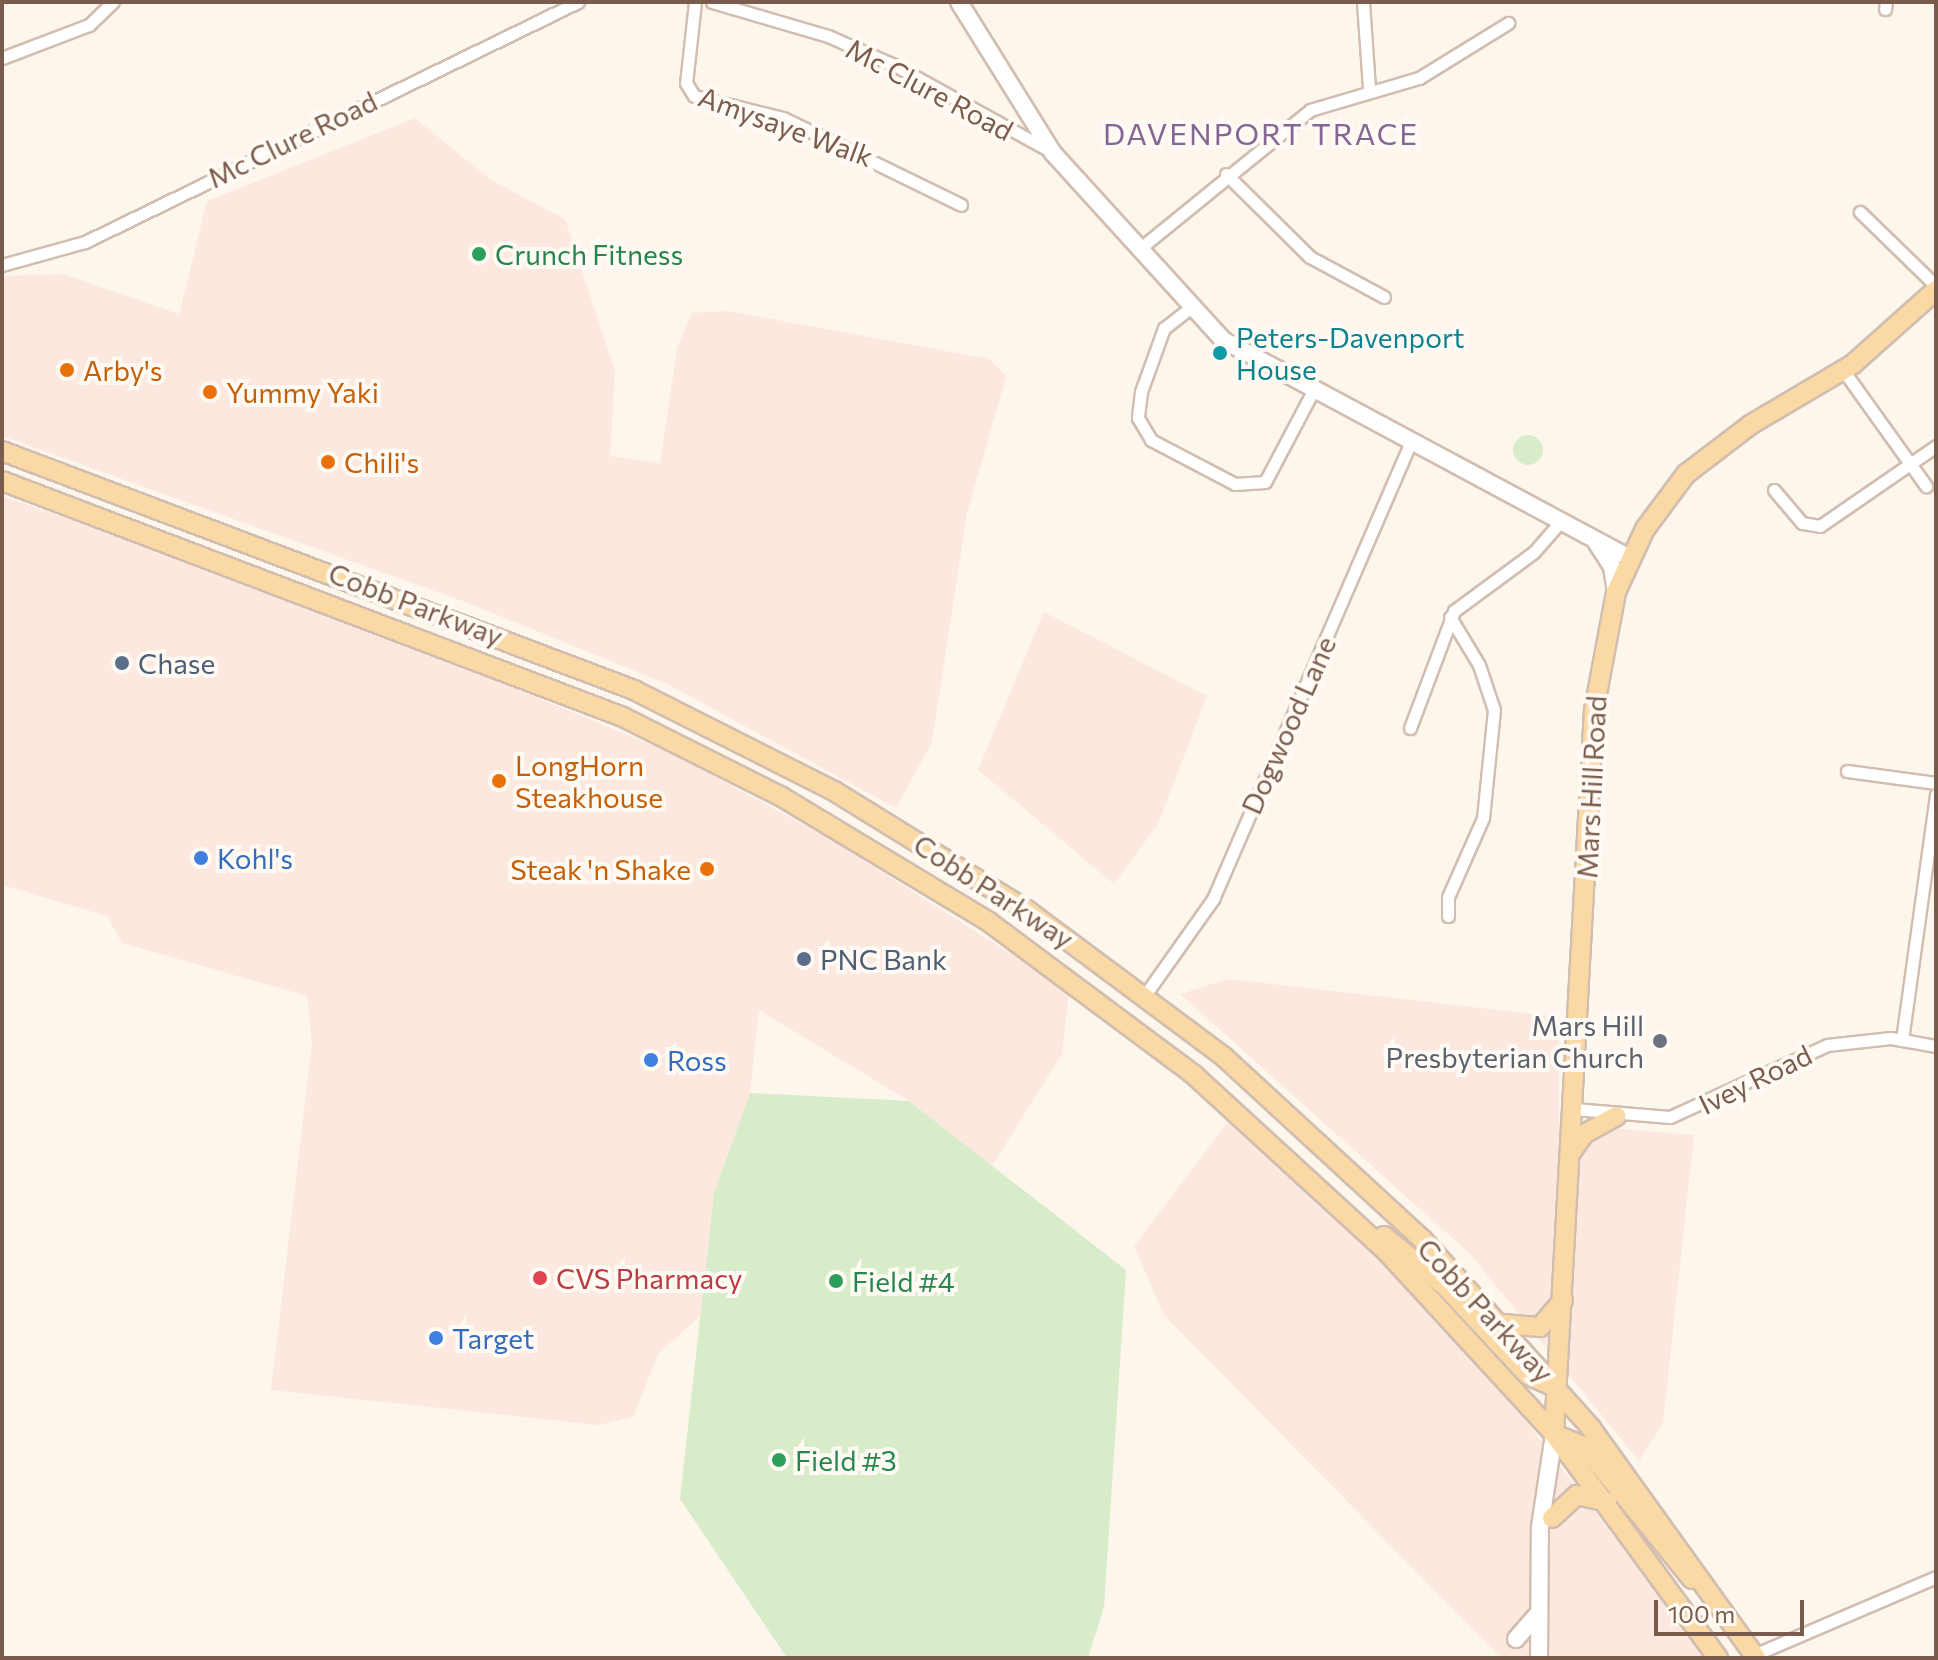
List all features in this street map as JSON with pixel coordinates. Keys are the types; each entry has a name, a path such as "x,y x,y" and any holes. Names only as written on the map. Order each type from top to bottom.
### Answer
{"main road":[{"name":"Mars Hill Road","path":"1554,1434 1596,679 1616,592 1629,558 1663,501 1701,461 1843,370 1936,288"},
{"name":"Cobb Parkway","path":"2,451 479,627 704,723 927,846 1145,995 1305,1127 1501,1323 1558,1387 1755,1656"},
{"name":"Cobb Parkway","path":"2,481 522,674 782,797 949,896 1098,1000 1344,1210 1554,1434 1607,1502 1718,1658"},
{"path":"1572,1151 1591,1129 1616,1116"},
{"path":"1344,1210 1446,1287 1528,1375 1558,1387"},
{"path":"1501,1323 1533,1329 1563,1301"},
{"path":"1554,1434 1584,1446 1655,1539 1719,1603"},
{"path":"1552,1518 1577,1495 1607,1502"}],"street":[{"path":"2,58 89,25 113,2"},
{"name":"Mc Clure Road","path":"2,265 85,242 578,2"},
{"name":"Amysaye Walk","path":"695,2 686,83 694,96 798,124 961,205"},
{"name":"Mc Clure Road","path":"712,2 882,60 1053,153"},
{"path":"959,2 1053,153 1190,308 1223,340 1629,558"},
{"path":"1363,2 1369,88"},
{"path":"1138,250 1226,174 1310,110 1369,88 1419,78 1508,23"},
{"path":"1226,174 1310,257 1384,297"},
{"path":"1860,212 1936,288"},
{"path":"1190,308 1164,328 1141,392 1138,418 1151,440 1235,484 1265,482 1314,389"},
{"path":"1843,370 1926,486"},
{"name":"Dogwood Lane","path":"1145,995 1213,899 1410,443"},
{"path":"1774,490 1813,528 1936,446"},
{"path":"1410,728 1450,617 1560,522"},
{"path":"1592,538 1609,559 1616,592"},
{"path":"1448,916 1448,897 1483,818 1494,710 1479,665 1450,617"},
{"path":"1847,771 1936,783"},
{"path":"1902,1040 1936,794"},
{"name":"Ivey Road","path":"1574,1109 1616,1116 1681,1114 1797,1054 1850,1039 1902,1040 1936,1046"},
{"path":"1539,1649 1552,1518 1554,1434"},
{"path":"1539,1649 1536,1616 1543,1482 1554,1434"},
{"path":"1755,1656 1936,1577"},
{"path":"1516,1639 1536,1616"}],"shaded area":[{"path":"415,118 491,180 565,219 615,371 610,456 660,463 677,349 691,313 728,311 989,359 1006,376 967,513 932,742 896,808 669,685 468,603 2,436 2,276 63,274 179,314 207,201"},
{"path":"2,496 281,592 669,752 830,839 1069,991 1062,1054 992,1166 909,1101 759,1010 750,1093 714,1193 700,1316 658,1354 633,1417 599,1425 271,1390 312,1043 307,996 122,943 107,916 2,885"},
{"path":"1044,612 1207,696 1158,824 1114,884 978,770"},
{"path":"1228,979 1559,1017 1559,1124 1694,1135 1663,1423 1639,1461 1469,1253 1180,994"},
{"path":"1230,1119 1389,1269 1508,1398 1707,1658 1501,1658 1164,1315 1134,1246"}],"green space":[{"path":"1528,435 1539,439 1543,450 1539,461 1528,465 1517,461 1513,450 1517,439"},
{"path":"750,1093 909,1101 1126,1270 1104,1607 1088,1658 787,1658 680,1499 714,1193"}],"place":[{"name":"Crunch Fitness","path":"479,254"},
{"name":"Peters-Davenport House","path":"1220,353"},
{"name":"Arby's","path":"67,370"},
{"name":"Yummy Yaki","path":"210,392"},
{"name":"Chili's","path":"328,462"},
{"name":"Chase","path":"122,663"},
{"name":"LongHorn Steakhouse","path":"499,781"},
{"name":"Kohl's","path":"201,858"},
{"name":"Steak 'n Shake","path":"707,869"},
{"name":"PNC Bank","path":"804,959"},
{"name":"Mars Hill Presbyterian Church","path":"1660,1041"},
{"name":"Ross","path":"651,1060"},
{"name":"CVS Pharmacy","path":"540,1278"},
{"name":"Field #4","path":"836,1281"},
{"name":"Target","path":"436,1338"},
{"name":"Field #3","path":"779,1460"}],"district":[{"name":"DAVENPORT TRACE","path":"1261,133"}]}
